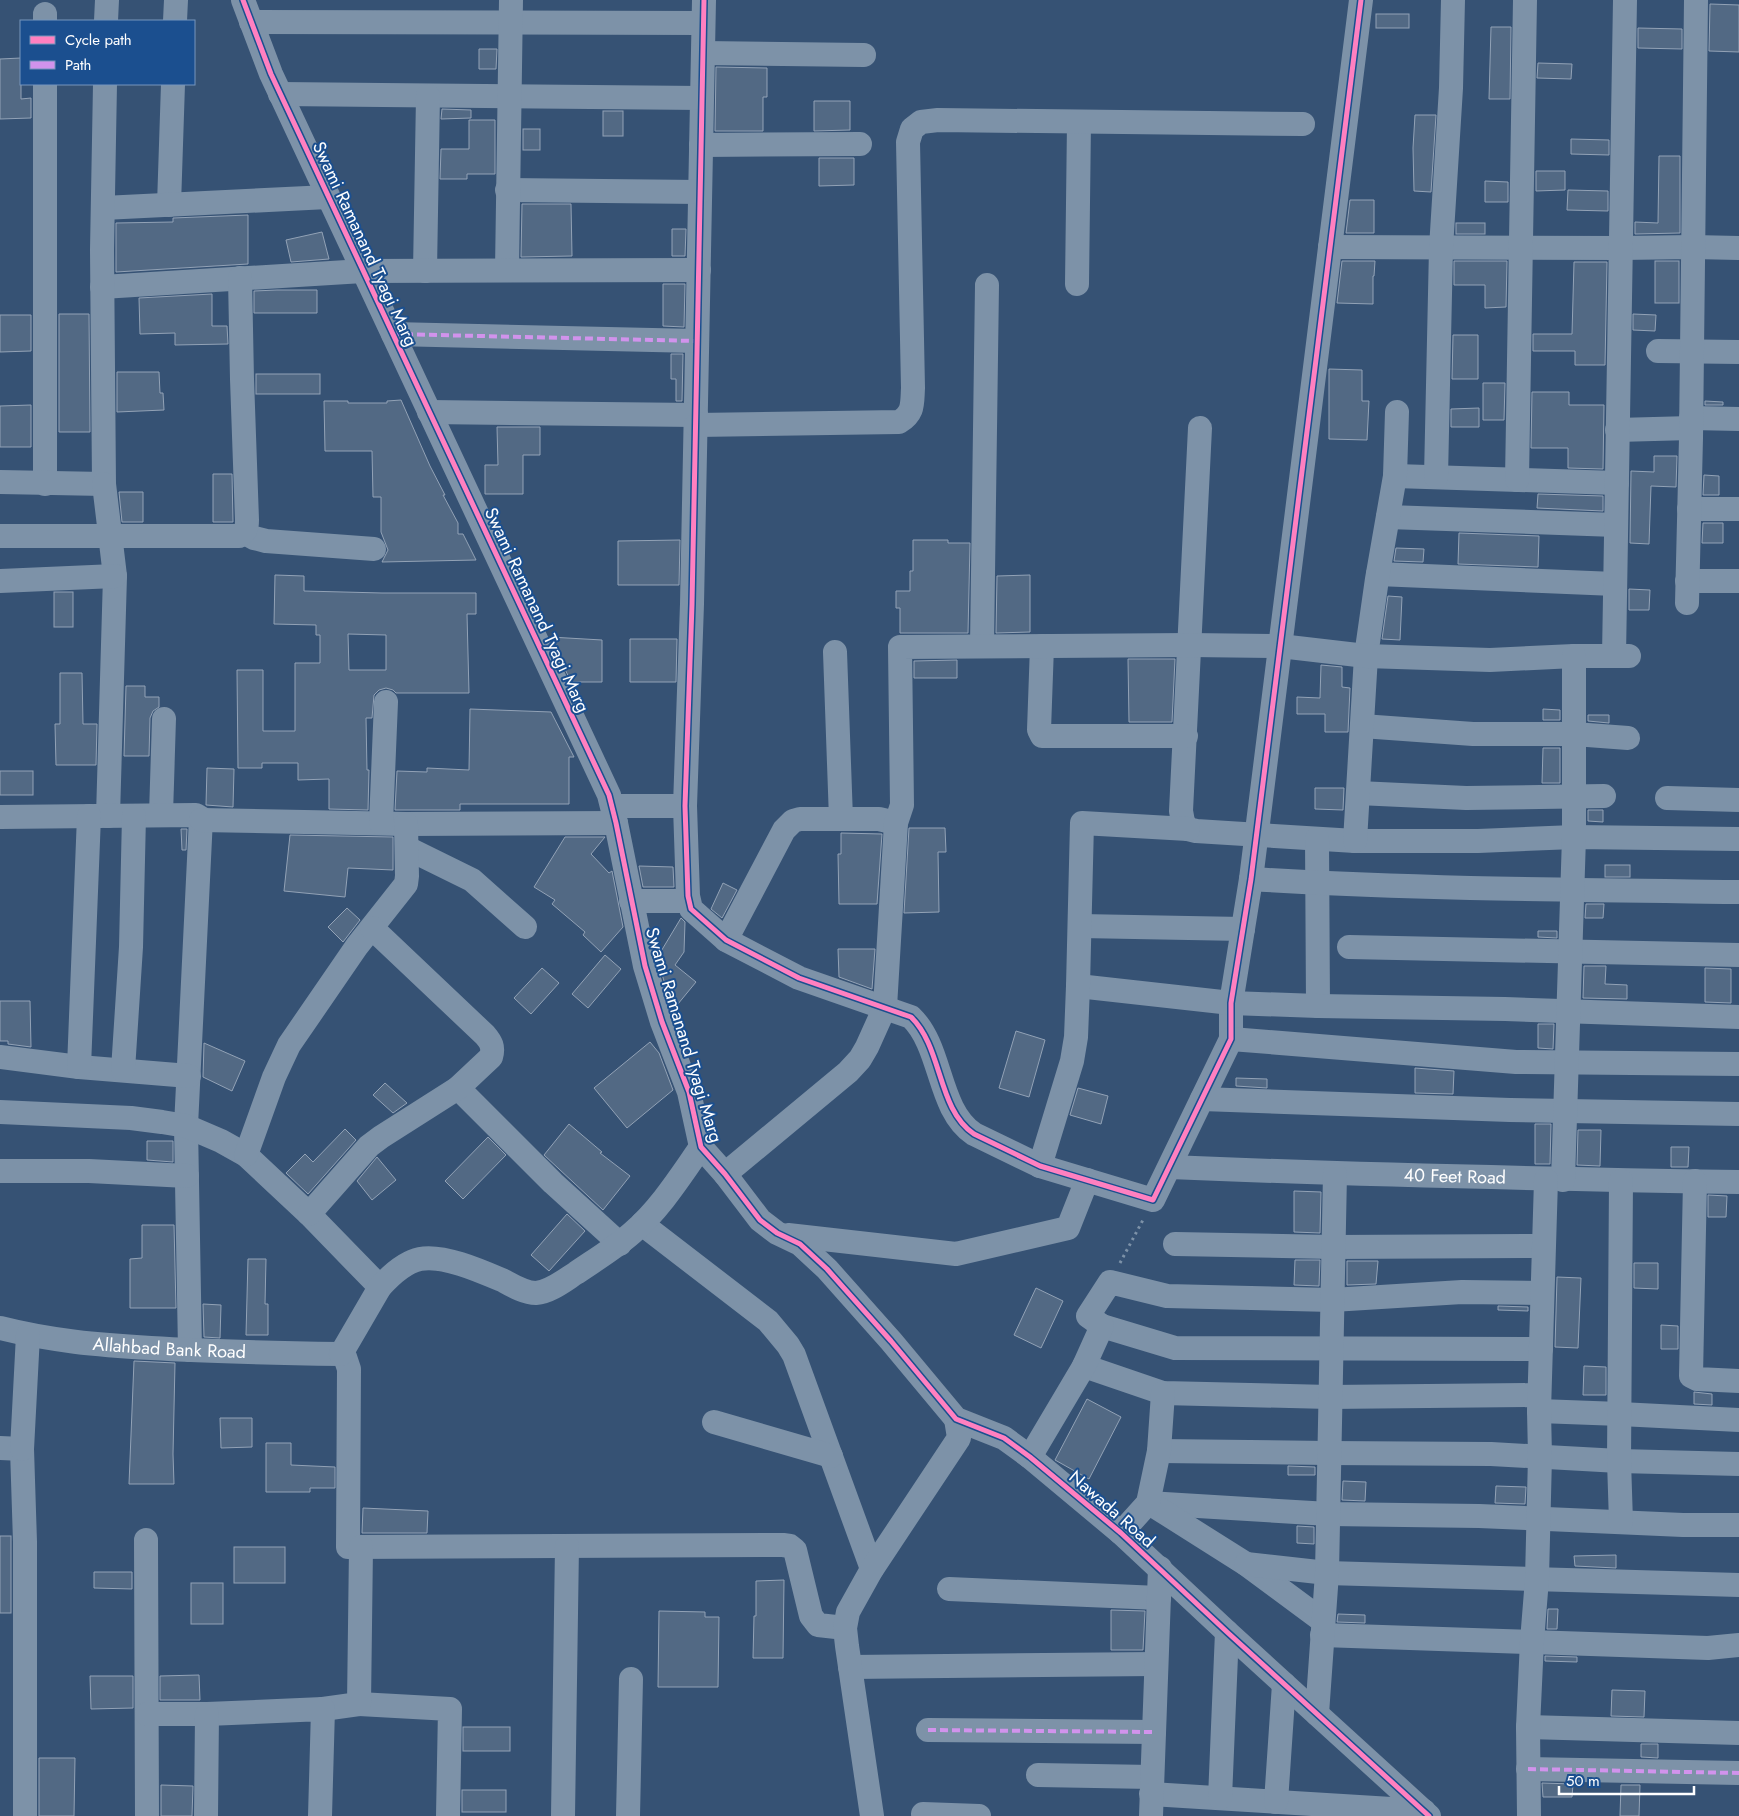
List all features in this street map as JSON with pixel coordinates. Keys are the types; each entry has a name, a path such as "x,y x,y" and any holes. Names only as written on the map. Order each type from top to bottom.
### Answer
{"street":[{"path":"106,20 107,0"},
{"path":"175,20 176,0"},
{"name":"Swami Ramanand Tyagi Marg","path":"243,0 280,94 605,786 614,815 645,966 662,1022 689,1092 701,1147 725,1174 760,1220 777,1234"},
{"path":"704,0 692,614 685,806 688,901 691,909 726,940 798,978 911,1017 923,1031 955,1115 966,1128 1026,1161 1153,1200 1231,1039 1231,1003 1251,879 1361,0"},
{"path":"1436,477 1441,248 1451,88 1453,0"},
{"path":"1517,480 1525,0"},
{"path":"725,1174 860,1060 885,1007 896,823 901,809 902,795 900,647 1280,646 1366,656 1490,660 1621,656 1615,584 1625,0"},
{"path":"1696,0 1687,592 1739,581"},
{"path":"507,270 511,11"},
{"path":"251,22 511,11 703,23"},
{"path":"703,53 864,55"},
{"path":"45,85 45,484"},
{"path":"79,1067 99,816 115,576 104,484 102,287 105,85"},
{"path":"169,205 173,85"},
{"path":"280,94 702,98"},
{"path":"425,271 428,96"},
{"path":"429,412 696,420 899,422 907,418 912,408 908,142 912,129 921,122 938,120 1303,124"},
{"path":"1077,284 1079,122"},
{"path":"701,145 860,144"},
{"path":"507,190 700,192"},
{"path":"103,208 328,197"},
{"path":"1330,247 1739,248"},
{"path":"102,287 363,271 699,270"},
{"path":"0,536 239,536 244,533 247,527 247,520 240,278"},
{"path":"982,646 987,285"},
{"path":"393,334 697,341"},
{"path":"1658,351 1739,352"},
{"path":"1355,840 1366,656 1395,476 1398,412"},
{"path":"1617,430 1739,419"},
{"path":"1188,829 1182,822 1181,811 1200,428"},
{"path":"1395,476 1616,483"},
{"path":"0,482 104,484"},
{"path":"1689,509 1739,509"},
{"path":"1388,517 1616,525"},
{"path":"244,533 254,538 266,540 374,549"},
{"path":"1378,574 1615,584"},
{"path":"0,581 115,576"},
{"path":"1042,646 1039,730 1042,736 1186,736"},
{"path":"835,652 841,819"},
{"path":"1529,1816 1528,1727 1537,1579 1540,1349 1544,1246 1566,1111 1574,837 1574,656"},
{"path":"381,823 386,702"},
{"path":"161,815 164,718"},
{"path":"1362,726 1473,734 1574,734 1628,738"},
{"path":"1358,793 1466,798 1604,796"},
{"path":"1666,798 1739,800"},
{"path":"201,820 406,824 614,815 677,806"},
{"path":"0,817 196,815 201,820 186,1126 190,1350"},
{"path":"123,1070 131,947 134,816"},
{"path":"726,940 788,824 800,819 879,819 896,823"},
{"path":"1040,1166 1072,1061 1076,1037 1082,823 1355,840 1478,841 1574,837 1739,839"},
{"path":"246,1155 276,1070 288,1045 357,946 406,884 406,824"},
{"path":"1317,839 1318,1006"},
{"path":"407,848 472,880 525,927"},
{"path":"1251,879 1316,883 1572,890 1739,892"},
{"path":"631,901 688,901"},
{"path":"1080,926 1243,929"},
{"path":"309,1214 369,1146 458,1088 492,1057 493,1050 490,1041 372,928"},
{"path":"1349,947 1739,955"},
{"path":"1078,986 1231,1003 1739,1017"},
{"path":"1231,1039 1516,1062 1739,1064"},
{"path":"0,1057 79,1067 189,1076"},
{"path":"458,1088 553,1183 620,1244"},
{"path":"1202,1099 1510,1110 1739,1114"},
{"path":"0,1112 131,1118 186,1126 221,1141 246,1155 309,1214 380,1287"},
{"path":"701,1147 655,1211 642,1224 620,1244 558,1285 542,1292 534,1293 523,1290 476,1269 440,1259 428,1258 409,1263 380,1287 341,1354 345,1357 349,1369 348,1547 790,1546 795,1550 797,1556 810,1616 814,1622 818,1625 845,1628"},
{"name":"40 Feet Road","path":"1170,1168 1554,1180 1739,1182"},
{"path":"0,1171 90,1171 187,1176"},
{"path":"1317,1714 1327,1573 1329,1514 1328,1454 1335,1174"},
{"path":"777,1234 956,1254 1068,1228 1087,1180"},
{"path":"1621,1181 1619,1461 1621,1522"},
{"path":"1695,1182 1691,1376 1697,1379 1739,1381"},
{"path":"642,1224 750,1306 768,1321 788,1345 794,1355 872,1569"},
{"name":"Nawada Road","path":"777,1234 800,1244 827,1269 885,1334 956,1419 1004,1438 1030,1457 1121,1533 1226,1632 1426,1814"},
{"path":"1175,1244 1333,1247 1544,1246"},
{"path":"1540,1349 1175,1348 1102,1326 1088,1316 1110,1282 1167,1296 1332,1300 1462,1292 1542,1293"},
{"path":"1030,1457 1084,1366 1102,1326"},
{"name":"Allahbad Bank Road","path":"0,1328 28,1335 83,1344 190,1350 341,1354"},
{"path":"24,1816 24,1542 11,1448 28,1335"},
{"path":"1084,1366 1163,1393 1539,1403 1620,1414 1739,1420"},
{"path":"1121,1533 1148,1503 1159,1451 1163,1393"},
{"path":"872,1816 845,1628 848,1612 872,1569 959,1438 956,1419"},
{"path":"714,1422 831,1456"},
{"path":"1159,1451 1490,1454 1619,1461 1739,1464"},
{"path":"1148,1503 1329,1514 1683,1525 1739,1525"},
{"path":"1148,1503 1246,1564 1323,1628 1532,1641 1708,1648 1739,1645"},
{"path":"146,1540 147,1816"},
{"path":"563,1816 567,1546"},
{"path":"360,1704 361,1547"},
{"path":"1246,1564 1327,1573 1739,1584"},
{"path":"1151,1796 1160,1568"},
{"path":"949,1589 1159,1598"},
{"path":"1220,1798 1226,1632"},
{"path":"850,1667 1156,1664"},
{"path":"628,1816 631,1679"},
{"path":"1276,1802 1284,1684"},
{"path":"147,1714 207,1714 323,1709 360,1704 450,1709 448,1816"},
{"path":"320,1816 323,1709"},
{"path":"206,1816 207,1714"},
{"path":"1528,1727 1739,1733"},
{"path":"928,1730 1154,1732"},
{"path":"1528,1769 1739,1773"},
{"path":"1038,1775 1151,1796 1220,1798 1426,1814"},
{"path":"923,1814 978,1816"}],"path":[{"path":"1110,1282 1153,1200"}],"building":[{"path":"1710,4 1739,5 1739,52 1709,51"},
{"path":"1376,14 1409,14 1409,28 1376,28"},
{"path":"1491,27 1511,27 1510,99 1489,99"},
{"path":"1638,28 1682,29 1682,49 1638,48"},
{"path":"479,49 497,49 496,69 479,69"},
{"path":"20,58 21,99 31,98 31,118 0,119 0,59"},
{"path":"1538,63 1572,64 1571,79 1537,78"},
{"path":"716,67 767,68 767,97 763,97 763,131 715,131"},
{"path":"814,101 850,101 850,130 814,131"},
{"path":"442,109 471,110 471,118 441,119"},
{"path":"603,111 623,111 623,136 603,136"},
{"path":"1415,115 1436,115 1431,192 1414,191 1413,148"},
{"path":"469,120 495,120 495,174 467,174 467,179 440,179 441,149 469,149"},
{"path":"523,129 540,129 540,150 523,150"},
{"path":"1571,139 1609,140 1609,155 1571,154"},
{"path":"1659,156 1680,156 1680,233 1635,234 1635,222 1658,223"},
{"path":"819,158 854,158 854,185 819,186"},
{"path":"1536,171 1565,171 1565,190 1536,191"},
{"path":"1485,181 1508,182 1508,202 1485,202"},
{"path":"1568,190 1608,191 1608,211 1567,210"},
{"path":"1350,200 1374,200 1374,233 1346,233"},
{"path":"522,204 571,204 572,256 521,257"},
{"path":"248,215 248,264 116,272 116,223 173,222 173,218"},
{"path":"1456,223 1485,223 1485,234 1456,234"},
{"path":"672,229 686,229 685,256 672,256"},
{"path":"322,232 329,259 291,262 286,240"},
{"path":"1342,261 1375,261 1373,304 1337,303"},
{"path":"1454,261 1507,261 1506,307 1485,308 1485,285 1454,285"},
{"path":"1655,261 1679,261 1679,303 1655,303"},
{"path":"1574,262 1607,262 1605,365 1575,365 1575,351 1533,351 1533,334 1572,334"},
{"path":"663,284 685,284 684,327 663,326"},
{"path":"317,290 317,313 254,313 254,291"},
{"path":"212,294 212,326 227,326 228,344 175,345 175,333 140,334 139,298"},
{"path":"59,314 89,314 90,432 59,432"},
{"path":"1633,314 1656,315 1655,331 1633,330"},
{"path":"0,315 31,315 31,351 0,352"},
{"path":"1453,335 1478,335 1478,379 1452,379"},
{"path":"671,354 683,354 682,401 676,401 676,379 671,379"},
{"path":"1329,369 1362,370 1362,401 1369,401 1367,440 1329,439"},
{"path":"117,372 159,372 160,393 163,393 164,410 117,412"},
{"path":"256,374 320,374 320,394 256,394"},
{"path":"1483,383 1505,383 1504,420 1483,420"},
{"path":"1532,392 1569,392 1569,405 1604,405 1603,469 1568,468 1568,448 1531,448"},
{"path":"401,400 445,495 443,495 458,523 458,534 463,534 476,560 382,562 388,550 381,532 381,497 373,497 372,451 325,451 324,401 387,403 387,401"},
{"path":"1705,401 1723,402 1723,405 1705,405"},
{"path":"31,405 31,447 0,447 0,406"},
{"path":"1479,408 1479,427 1451,427 1451,409"},
{"path":"497,427 540,427 540,455 523,455 523,494 485,494 485,465 498,465"},
{"path":"1654,456 1677,456 1676,487 1651,486 1649,544 1630,543 1631,471 1654,472"},
{"path":"213,474 232,474 233,522 213,522"},
{"path":"1704,475 1719,476 1719,495 1703,495"},
{"path":"119,492 143,492 143,522 122,522"},
{"path":"1538,494 1603,496 1603,511 1537,508"},
{"path":"1703,523 1723,523 1723,543 1702,543"},
{"path":"1459,533 1539,536 1538,567 1458,564"},
{"path":"680,540 679,585 618,585 618,541"},
{"path":"913,540 948,540 948,543 970,543 968,633 900,633 900,608 896,608 896,591 910,591 910,571 913,571"},
{"path":"1396,548 1424,549 1423,562 1394,561"},
{"path":"275,575 304,576 304,591 476,593 476,614 467,614 469,693 396,693 386,688 379,690 374,695 372,718 366,718 367,770 369,770 368,810 329,809 329,779 298,780 298,763 262,763 262,768 238,768 237,670 263,670 263,731 295,731 295,663 320,663 320,635 316,635 316,625 274,624","holes":["348,634 386,635 386,670 349,670"]},
{"path":"1030,575 1030,632 996,633 997,576"},
{"path":"1629,589 1650,590 1649,610 1629,610"},
{"path":"54,592 73,592 73,627 54,627"},
{"path":"1388,596 1402,597 1400,640 1382,639"},
{"path":"550,637 602,640 602,682 571,682"},
{"path":"630,639 677,639 676,682 630,682"},
{"path":"1128,659 1175,659 1172,722 1129,722"},
{"path":"957,660 957,678 914,678 914,661"},
{"path":"1321,665 1342,667 1342,687 1350,688 1348,732 1325,732 1325,714 1297,714 1297,697 1320,698"},
{"path":"60,673 82,673 83,724 97,724 96,765 56,765 55,724 60,724"},
{"path":"126,686 145,686 145,697 159,697 159,707 153,711 150,718 149,756 124,756"},
{"path":"470,709 551,712 574,757 569,757 569,804 460,804 460,810 395,810 397,771 427,772 427,768 469,770"},
{"path":"1543,709 1560,710 1560,720 1543,720"},
{"path":"1588,715 1609,715 1609,723 1588,721"},
{"path":"1543,748 1560,748 1560,783 1542,783"},
{"path":"207,768 234,769 233,807 206,805"},
{"path":"0,771 33,771 33,795 0,795"},
{"path":"1315,788 1344,788 1343,810 1315,809"},
{"path":"1588,810 1603,810 1603,822 1588,821"},
{"path":"909,828 945,828 946,852 938,852 939,912 904,913"},
{"path":"181,829 187,829 186,850 182,850"},
{"path":"841,833 882,834 877,904 839,904 838,854 841,854"},
{"path":"290,835 393,837 393,870 348,868 345,897 284,891"},
{"path":"565,837 605,837 591,854 609,873 612,871 623,927 601,952 583,935 585,932 552,904 555,900 534,887"},
{"path":"1605,865 1630,865 1630,877 1605,877"},
{"path":"639,866 673,867 674,887 643,887"},
{"path":"723,883 737,890 722,918 711,909"},
{"path":"1586,904 1604,904 1603,918 1585,918"},
{"path":"347,908 360,920 343,942 328,927"},
{"path":"681,918 685,922 684,952 675,965 696,982 673,1010 657,958"},
{"path":"1538,931 1557,931 1557,938 1538,937"},
{"path":"838,949 875,949 872,989 839,977"},
{"path":"605,955 621,969 588,1008 572,994"},
{"path":"1584,966 1606,966 1605,984 1627,985 1627,999 1583,998"},
{"path":"542,968 559,983 531,1014 514,998"},
{"path":"1705,968 1731,969 1731,1003 1705,1002"},
{"path":"0,1001 30,1001 31,1047 8,1044 8,1041 0,1041"},
{"path":"1538,1024 1554,1024 1553,1049 1538,1048"},
{"path":"1016,1031 1045,1040 1029,1097 999,1088"},
{"path":"650,1042 659,1053 673,1090 627,1128 594,1088"},
{"path":"204,1043 245,1061 232,1091 203,1077"},
{"path":"1415,1068 1454,1071 1453,1094 1415,1093"},
{"path":"1236,1078 1267,1079 1267,1088 1236,1086"},
{"path":"385,1083 407,1103 393,1113 373,1095"},
{"path":"1078,1088 1108,1096 1101,1124 1070,1115"},
{"path":"569,1124 602,1152 600,1153 630,1176 603,1210 544,1155"},
{"path":"1535,1124 1551,1124 1550,1164 1535,1164"},
{"path":"345,1129 356,1140 308,1194 286,1173 305,1154 313,1162"},
{"path":"1578,1130 1601,1130 1600,1166 1577,1165"},
{"path":"488,1137 506,1155 463,1199 445,1181"},
{"path":"147,1141 173,1141 173,1162 147,1160"},
{"path":"1671,1147 1689,1147 1688,1167 1671,1167"},
{"path":"377,1157 396,1180 372,1200 357,1181"},
{"path":"1294,1191 1321,1192 1320,1233 1294,1232"},
{"path":"1708,1195 1727,1196 1726,1217 1708,1217"},
{"path":"567,1214 585,1231 549,1271 531,1255"},
{"path":"142,1225 174,1225 176,1308 130,1308 130,1259 142,1258"},
{"path":"248,1259 266,1259 265,1304 268,1304 268,1335 246,1335"},
{"path":"1295,1260 1320,1260 1319,1286 1294,1285"},
{"path":"1347,1261 1378,1261 1376,1284 1347,1285"},
{"path":"1634,1263 1658,1263 1658,1289 1634,1288"},
{"path":"1557,1277 1581,1278 1578,1348 1555,1347"},
{"path":"1036,1288 1063,1301 1041,1348 1014,1335"},
{"path":"203,1304 221,1305 220,1338 204,1337"},
{"path":"1498,1306 1528,1307 1528,1311 1498,1310"},
{"path":"1661,1325 1678,1326 1678,1349 1661,1349"},
{"path":"134,1361 175,1363 174,1484 129,1484"},
{"path":"1584,1366 1606,1367 1606,1395 1583,1395"},
{"path":"1694,1392 1712,1394 1712,1405 1694,1404"},
{"path":"1087,1399 1121,1417 1089,1479 1055,1460"},
{"path":"220,1418 252,1418 252,1447 221,1448"},
{"path":"266,1443 291,1443 291,1465 335,1467 335,1488 310,1488 310,1492 266,1492"},
{"path":"1288,1466 1315,1467 1315,1475 1288,1475"},
{"path":"1343,1481 1366,1482 1365,1501 1342,1500"},
{"path":"1496,1486 1526,1487 1525,1504 1495,1503"},
{"path":"363,1508 428,1511 427,1533 362,1533"},
{"path":"1297,1526 1314,1527 1314,1544 1297,1543"},
{"path":"0,1536 11,1536 11,1613 0,1613"},
{"path":"234,1547 285,1547 285,1583 234,1583"},
{"path":"1616,1555 1616,1568 1575,1566 1574,1556"},
{"path":"94,1572 132,1572 132,1589 94,1588"},
{"path":"784,1580 783,1658 753,1658 756,1581"},
{"path":"191,1583 223,1583 223,1624 191,1624"},
{"path":"1548,1609 1558,1609 1557,1629 1547,1629"},
{"path":"1111,1610 1145,1611 1143,1650 1111,1650"},
{"path":"659,1611 705,1612 705,1617 719,1617 718,1687 658,1687"},
{"path":"1338,1614 1365,1615 1365,1623 1337,1622"},
{"path":"1545,1656 1577,1657 1577,1662 1545,1661"},
{"path":"199,1675 200,1700 160,1700 160,1676"},
{"path":"90,1676 133,1676 133,1708 91,1709"},
{"path":"1612,1690 1645,1691 1644,1717 1611,1716"},
{"path":"463,1727 510,1727 510,1751 463,1751"},
{"path":"1641,1744 1658,1744 1658,1758 1641,1757"},
{"path":"39,1758 75,1758 74,1816 39,1816"},
{"path":"1542,1783 1573,1784 1572,1797 1543,1797"},
{"path":"161,1785 193,1786 192,1816 161,1816"},
{"path":"1621,1785 1640,1785 1639,1816 1620,1816"},
{"path":"462,1790 506,1790 506,1812 462,1812"}],"marked path":[{"path":"393,334 697,341"},
{"path":"928,1730 1154,1732"},
{"path":"1528,1769 1739,1773"}],"cycle path":[{"path":"243,0 271,74 609,795 645,966 662,1022 689,1092 701,1147 725,1174 760,1220 777,1233 800,1244 827,1269 891,1341 956,1419 1004,1438 1030,1457 1121,1533 1429,1816"},
{"path":"704,0 692,604 685,806 688,896 691,909 726,940 799,978 911,1017 929,1045 953,1110 962,1123 974,1134 1040,1166 1153,1200 1231,1039 1231,1003 1251,879 1361,0"}]}
